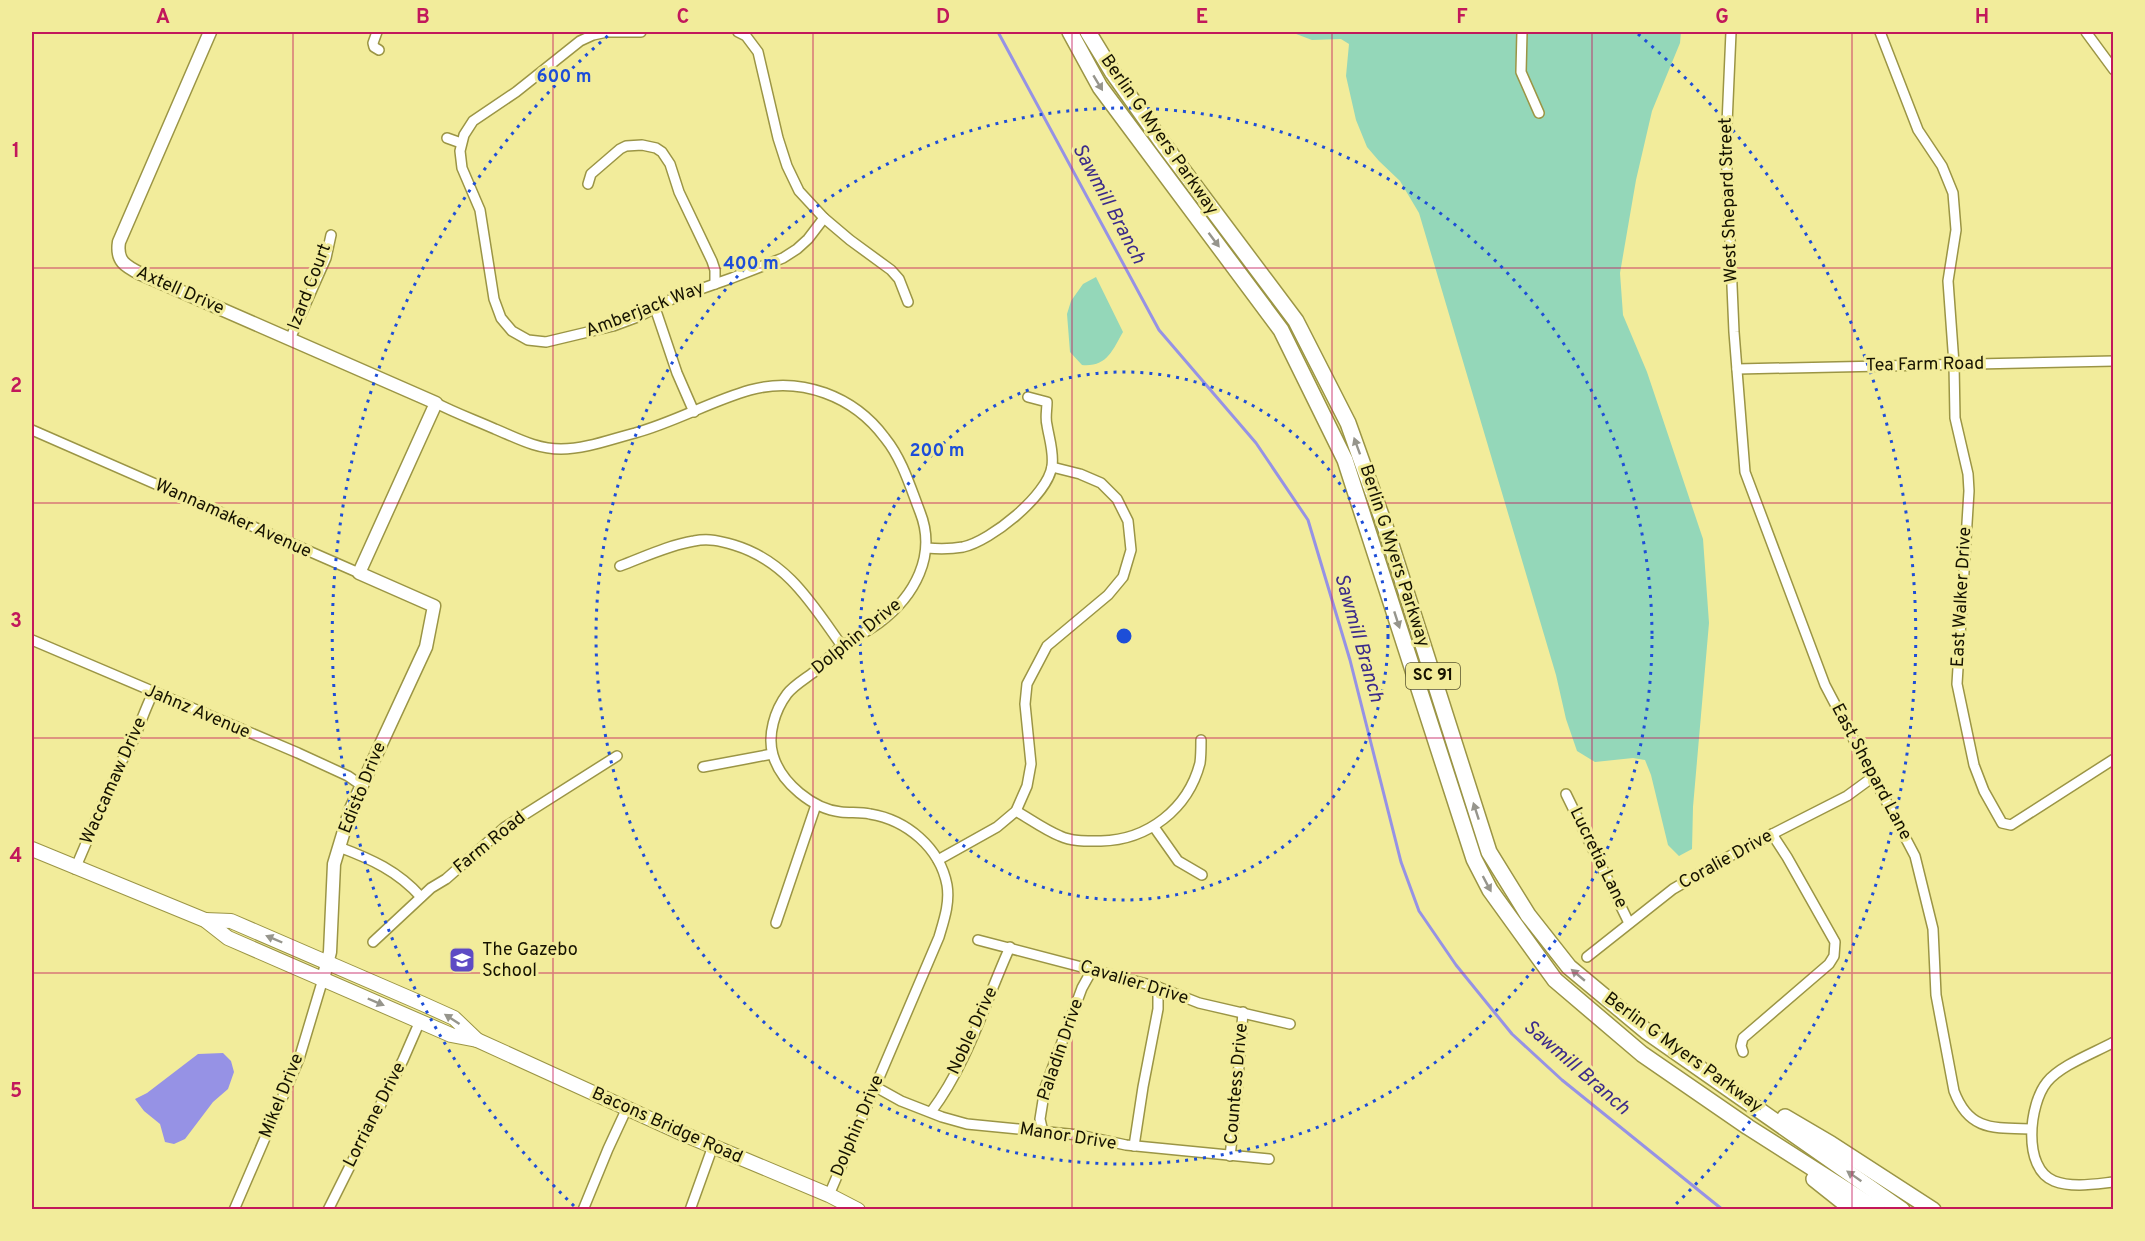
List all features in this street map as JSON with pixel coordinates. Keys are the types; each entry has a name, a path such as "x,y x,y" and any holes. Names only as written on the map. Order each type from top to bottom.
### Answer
{"main road":[{"name":"Berlin G Myers Parkway","path":"1070,32 1100,87 1281,330 1345,460 1474,859 1490,890 1555,980 1642,1054 1748,1127 1878,1209"},
{"name":"Berlin G Myers Parkway","path":"1088,32 1113,73 1161,141 1296,321 1348,423 1388,532 1489,852 1528,915 1569,967 1646,1031 1902,1209"},
{"name":"Bacons Bridge Road","path":"32,849 205,920 228,938 451,1035 477,1040 858,1209"},
{"path":"1474,859 1489,852"},
{"name":"Bacons Bridge Road","path":"205,920 231,921 328,962 454,1018 477,1040"},
{"path":"1699,1067 1831,1144 1933,1209"},
{"path":"1748,1127 1853,1209"}],"street":[{"name":"Axtell Drive","path":"210,32 119,242 119,257 126,267 141,274 436,403"},
{"path":"377,32 373,43 374,47 379,50"},
{"path":"447,138 461,143 473,121 516,92 580,41 607,32 641,32"},
{"path":"738,32 746,36 758,52 778,138 794,183 824,218 891,270 899,279 908,302"},
{"path":"1522,32 1521,72 1539,113"},
{"name":"West Shepard Street","path":"1731,32 1726,147 1737,369"},
{"name":"East Walker Drive","path":"1880,32 1918,130 1942,166 1953,193 1956,230 1948,282 1955,418 1968,474 1969,491 1957,684 1974,765 1988,800 2002,823 2011,825 2114,759"},
{"path":"2086,32 2114,70"},
{"name":"Amberjack Way","path":"461,143 462,168 480,210 494,299 501,318 520,337 537,342 565,339 613,326 640,316 672,299 783,258 812,235 824,218"},
{"path":"588,184 591,174 627,146 649,145 662,152 670,164 679,192 712,261 715,270 715,284"},
{"name":"Izard Court","path":"290,339 326,258 331,235"},
{"path":"655,308 677,373 694,412"},
{"name":"Tea Farm Road","path":"1737,369 2114,361"},
{"name":"East Shepard Lane","path":"1737,369 1745,472 1825,685 1915,856 1933,929 1936,995 1951,1077 1959,1104 1965,1114 1984,1125 2031,1129"},
{"name":"Dolphin Drive","path":"436,403 530,444 551,449 573,449 645,431 746,392 772,386 806,388 835,396 860,412 883,434 895,453 924,523 927,548 922,569 912,588 896,608 878,624 842,646 788,693 778,709 771,730 772,754 783,775 798,791 816,805 838,812 871,814 897,822 921,837 938,860 946,885 946,912 939,937 829,1195"},
{"path":"927,548 965,546 987,537 1030,502 1042,487 1052,467 1051,442 1046,422 1047,402 1028,397"},
{"path":"359,573 436,403"},
{"name":"Wannamaker Avenue","path":"32,430 434,606"},
{"path":"938,860 997,827 1016,811 1027,786 1031,764 1025,704 1027,684 1047,646 1108,595 1123,577 1131,550 1128,521 1117,499 1101,483 1080,474 1052,467"},
{"path":"620,566 694,541 713,539 746,549 771,561 789,577 810,601 842,646"},
{"name":"Edisto Drive","path":"323,979 328,962 334,864 339,847 350,811 426,647 434,606"},
{"name":"Jahnz Avenue","path":"32,640 298,753 362,785"},
{"name":"Waccamaw Drive","path":"75,868 153,693"},
{"path":"1016,811 1060,836 1082,842 1109,841 1134,836 1168,818 1180,803 1200,763 1201,740"},
{"path":"703,767 772,754"},
{"name":"Farm Road","path":"373,942 421,897 446,879 505,827 617,756"},
{"name":"Coralie Drive","path":"1587,957 1673,889 1772,834 1847,796 1873,777"},
{"name":"Lucretia Lane","path":"1566,794 1629,923"},
{"path":"776,923 816,805"},
{"path":"1154,827 1178,861 1202,875"},
{"path":"1743,1052 1741,1046 1743,1038 1829,964 1834,956 1835,942 1772,834"},
{"path":"339,847 374,860 412,887 421,897"},
{"name":"Cavalier Drive","path":"978,940 1158,987 1199,1003 1290,1024"},
{"name":"Noble Drive","path":"931,1112 946,1090 963,1057 1010,947"},
{"name":"Paladin Drive","path":"1043,1132 1040,1119 1046,1088 1082,988 1092,970"},
{"name":"Mikel Drive","path":"234,1209 299,1059 323,979"},
{"path":"1134,1146 1158,1009 1158,987"},
{"name":"Countess Drive","path":"1230,1156 1243,1012"},
{"name":"Lorriane Drive","path":"328,1209 403,1060 420,1021"},
{"path":"2114,1042 2062,1070 2048,1081 2038,1096 2031,1129 2035,1161 2048,1178 2063,1184 2079,1185 2114,1182"},
{"name":"Manor Drive","path":"874,1086 901,1101 967,1124 1079,1135 1134,1146 1269,1159"},
{"path":"583,1209 627,1108"},
{"path":"690,1209 713,1146"}],"green space":[{"path":"1291,32 1681,32 1680,43 1652,111 1636,180 1620,273 1623,315 1647,372 1703,539 1709,623 1693,807 1692,849 1679,856 1668,845 1651,775 1645,760 1633,758 1595,762 1577,751 1419,213 1400,181 1367,147 1356,120 1346,76 1349,44 1341,39 1312,40"},
{"path":"1096,277 1123,332 1108,356 1097,363 1082,365 1070,352 1067,314 1071,301 1083,284"}],"shaded area":[{"path":"223,1053 231,1061 234,1072 228,1089 213,1102 185,1139 174,1144 165,1142 160,1124 144,1111 135,1099 147,1093 198,1054"}],"waterway":[{"name":"Sawmill Branch","path":"998,32 1159,330 1256,443 1308,520 1350,660 1401,862 1419,911 1456,965 1512,1034 1562,1080 1723,1210"}],"place":[{"name":"The Gazebo School","path":"462,960"}]}
